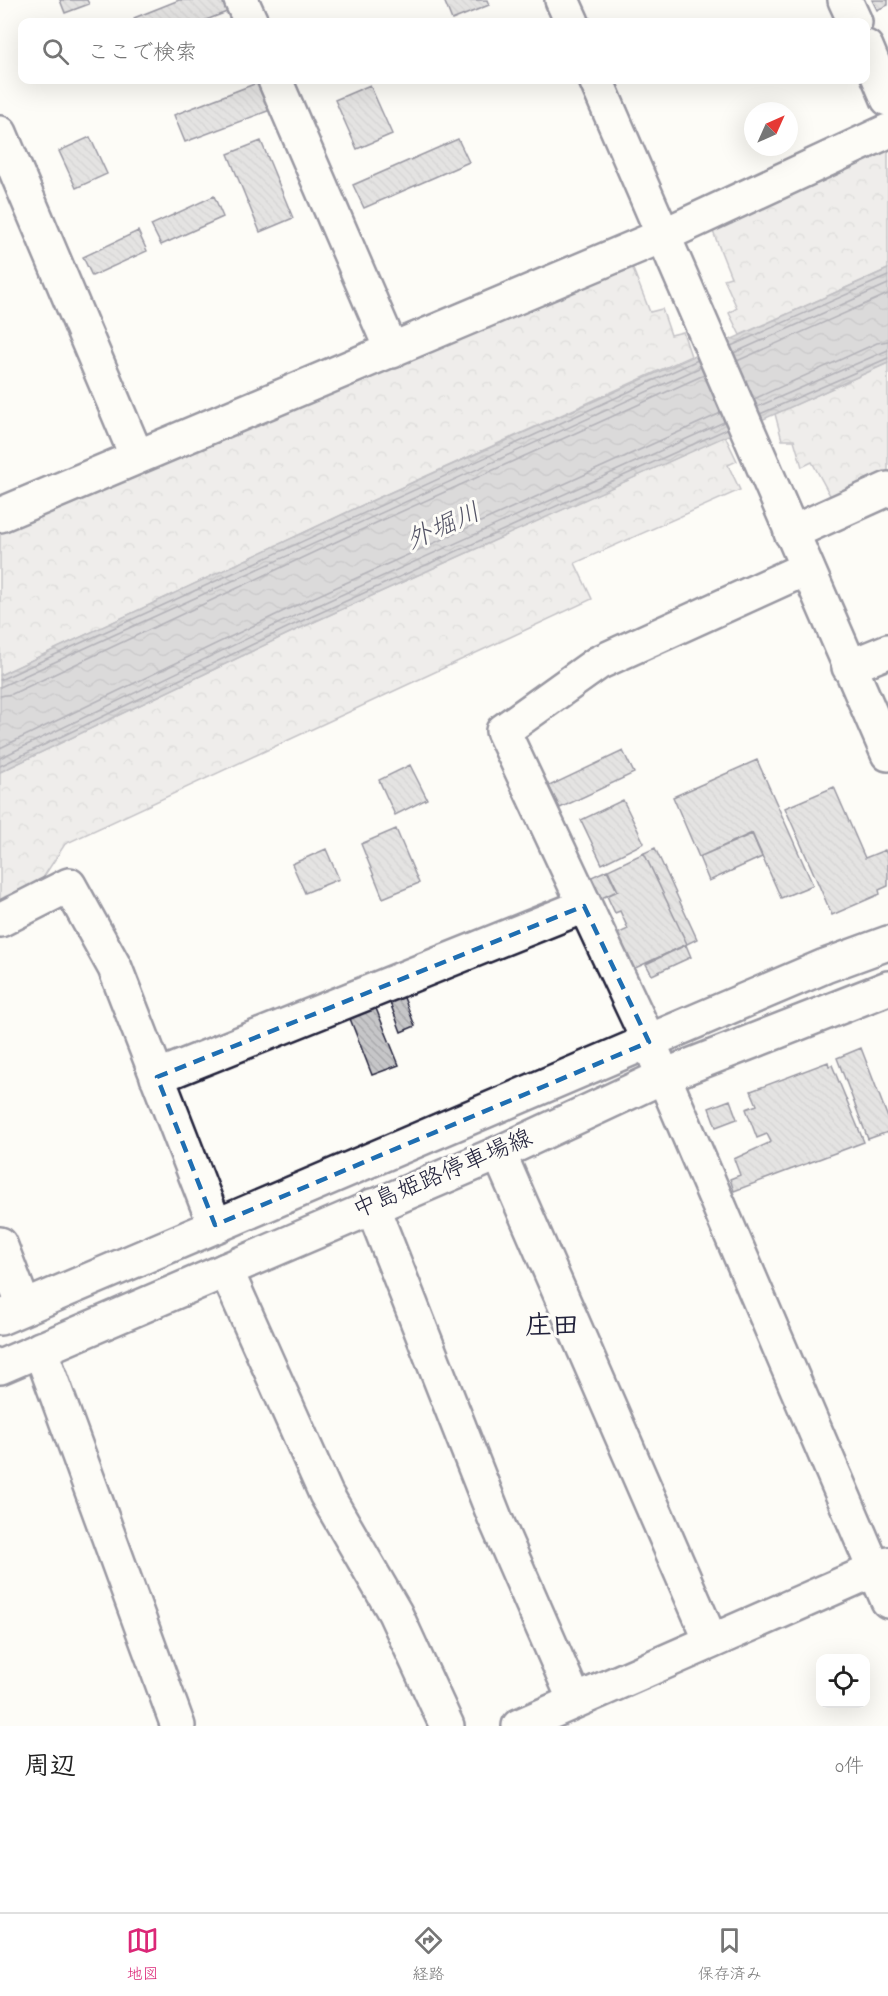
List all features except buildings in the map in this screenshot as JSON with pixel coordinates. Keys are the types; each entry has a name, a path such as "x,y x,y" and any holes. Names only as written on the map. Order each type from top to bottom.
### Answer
{"street":[{"path":"241,0 249,18"},
{"path":"562,0 570,18"},
{"path":"845,0 853,18"},
{"path":"870,56 888,99"},
{"path":"277,84 392,351"},
{"path":"598,84 888,754"},
{"path":"0,515 664,235 888,131"},
{"path":"0,133 137,457"},
{"path":"791,532 888,489"},
{"path":"807,568 598,663 503,731 650,1042 881,1566 888,1601"},
{"path":"849,667 888,651"},
{"path":"0,920 69,885 115,968 215,1225"},
{"path":"157,1077 584,906"},
{"name":"中島姫路停車場線","path":"12,1312 825,966 888,943"},
{"name":"中島姫路停車場線","path":"0,1366 499,1152 664,1076 888,988"},
{"path":"499,1152 711,1641"},
{"path":"372,1206 495,1518 575,1701"},
{"path":"0,1244 12,1312"},
{"path":"226,1270 326,1494 396,1613 447,1726"},
{"path":"40,1349 178,1726"},
{"path":"519,1726 881,1566"}],"highlighted area":[{"path":"584,906 649,1042 215,1225 157,1077"}],"green space":[{"path":"888,147 888,269 740,335 729,313 737,308 724,279 731,277 710,224"},
{"path":"629,259 650,312 662,309 671,335 683,332 691,356 367,503 0,675 0,530"},
{"path":"888,363 888,471 831,497 812,462 802,467 794,440 782,440 775,414"},
{"path":"725,436 737,461 728,465 740,490 575,563 592,599 65,844 41,881 0,900 0,772 296,630"}],"water":[{"name":"外堀川","path":"888,269 888,363 296,630 0,772 0,675 367,503"}],"district":[{"name":"庄田","path":"552,1327"}]}
